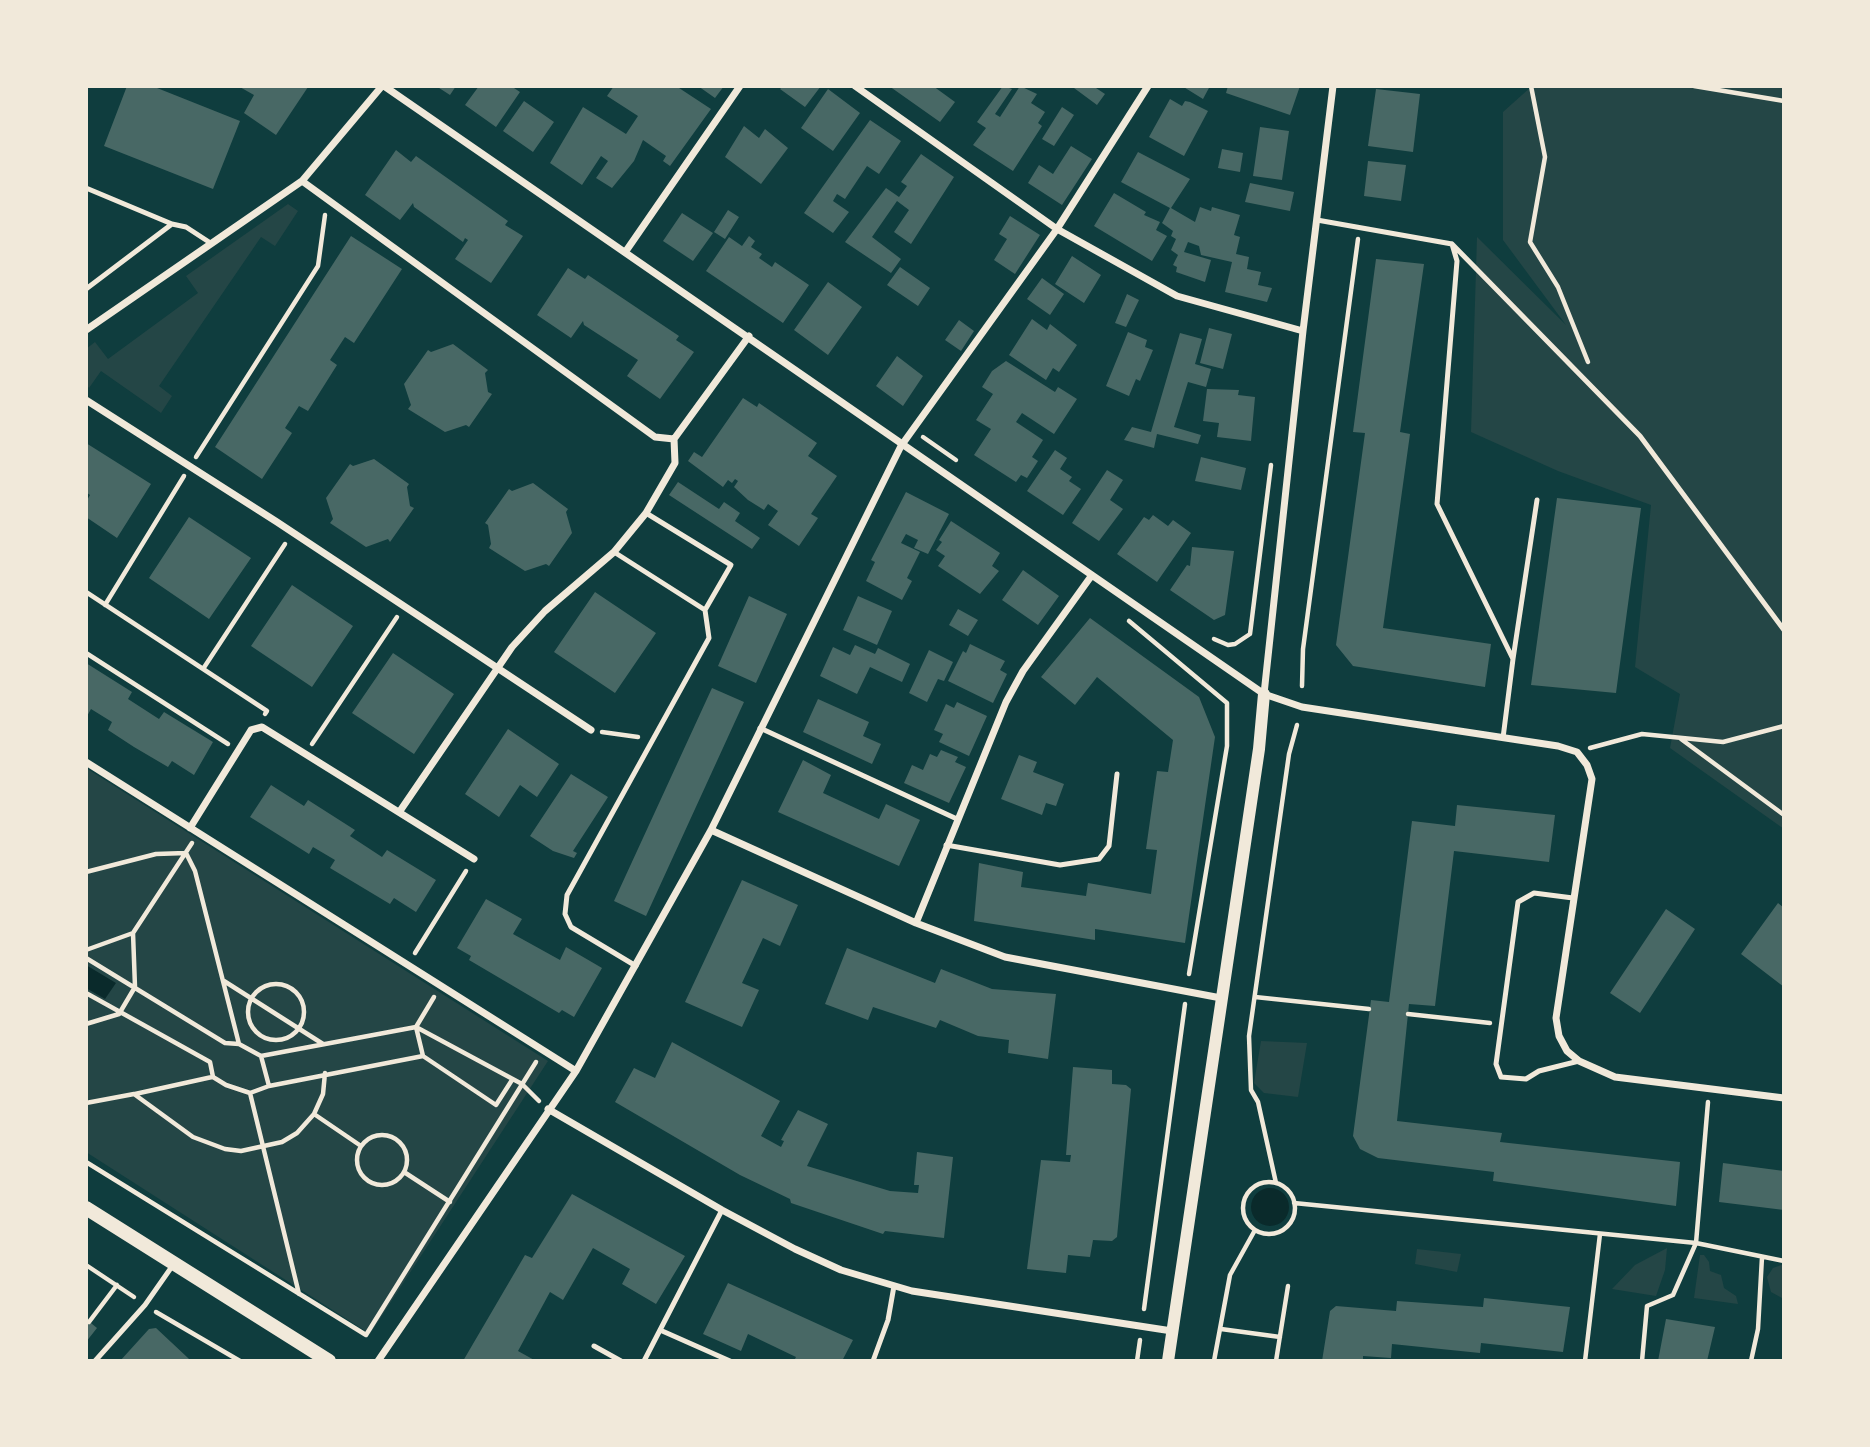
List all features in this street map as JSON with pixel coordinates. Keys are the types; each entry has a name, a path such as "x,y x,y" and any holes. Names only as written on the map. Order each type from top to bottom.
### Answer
{"main road":[{"path":"86,1208 329,1361"}],"street":[{"path":"86,330 209,242 302,181 383,86 626,251 901,446 1264,694 1302,707 1558,746 1577,752 1587,765 1592,779 1556,1018 1559,1036 1567,1051 1579,1061 1615,1077 1784,1098"},
{"path":"626,251 740,86"},
{"path":"855,86 1057,229 1177,296 1303,331"},
{"path":"378,1361 576,1071 711,830 901,446 1057,229 1148,86"},
{"path":"1168,1361 1259,750 1303,331 1334,86"},
{"path":"302,181 655,437 674,439"},
{"path":"400,811 512,647 545,611 614,552 646,513 675,463 674,439 749,336"},
{"path":"86,400 293,532 591,730"},
{"path":"916,923 989,738 1023,671 1092,575"},
{"path":"190,828 251,730 258,727 268,729 474,859"},
{"path":"86,762 576,1071"},
{"path":"711,830 916,923 1006,957 1221,998"},
{"path":"548,1109 722,1210 795,1249 841,1269 894,1286 1172,1331"}],"lane":[{"path":"86,188 186,227 209,242"},
{"path":"1317,219 1452,244 1640,436 1784,630"},
{"path":"86,289 172,223"},
{"path":"1452,244 1457,261 1437,504 1513,659"},
{"path":"1503,738 1537,500"},
{"path":"636,966 571,927 565,914 567,895 709,638 705,610 731,565 646,513"},
{"path":"614,552 705,610"},
{"path":"760,728 957,819"},
{"path":"946,845 1060,865 1099,859 1109,846 1117,774"},
{"path":"1573,898 1534,892 1518,902 1496,1064 1501,1077 1526,1079 1539,1071 1579,1061"},
{"path":"644,1361 722,1210"},
{"path":"95,1361 145,1305 173,1265"},
{"path":"873,1361 888,1320 894,1286"},
{"path":"660,1331 730,1361"},
{"path":"594,1346 621,1361"}],"path":[{"path":"1531,86 1545,157 1530,242 1558,287 1602,396"},
{"path":"1694,86 1784,101"},
{"path":"105,605 318,266 327,200"},
{"path":"1302,686 1303,649 1360,226"},
{"path":"914,431 960,463"},
{"path":"1212,638 1228,645 1236,644 1250,634 1272,461"},
{"path":"203,669 293,532"},
{"path":"86,592 267,711 258,727"},
{"path":"306,753 404,606"},
{"path":"1125,618 1227,703 1227,746 1189,974"},
{"path":"86,653 238,750"},
{"path":"1276,1183 1258,1102 1251,1090 1249,1037 1289,754 1297,725"},
{"path":"1577,752 1642,734 1723,742 1784,726"},
{"path":"591,730 653,739"},
{"path":"1679,738 1784,815"},
{"path":"182,835 204,849"},
{"path":"86,1024 119,1014 135,987 133,933 193,842"},
{"path":"86,873 156,854 186,853"},
{"path":"186,853 195,871 239,1044"},
{"path":"407,965 474,859"},
{"path":"86,950 133,933"},
{"path":"86,958 225,1043 239,1044 261,1056 415,1027 522,1084 548,1109"},
{"path":"223,981 324,1044"},
{"path":"277,981 303,997 306,1013 298,1028 291,1038 276,1042 249,1026 246,1010 259,987 277,981"},
{"path":"424,987 447,1002"},
{"path":"86,993 119,1014 210,1062 212,1077"},
{"path":"436,994 415,1027 423,1056 496,1105 512,1080"},
{"path":"1255,997 1369,1009"},
{"path":"1144,1309 1185,1004"},
{"path":"1408,1014 1502,1024"},
{"path":"86,1162 366,1335 538,1059 526,1052"},
{"path":"261,1056 269,1086"},
{"path":"86,1103 212,1077 236,1090 250,1093 326,1073 423,1056"},
{"path":"134,1094 193,1137 208,1144 241,1151 282,1143 297,1133 314,1114 323,1094 326,1073"},
{"path":"1642,1361 1647,1307 1674,1295 1696,1243 1709,1088"},
{"path":"250,1093 299,1294"},
{"path":"314,1114 361,1146"},
{"path":"374,1136 396,1139 406,1152 404,1172 393,1183 371,1183 358,1169 361,1146 374,1136"},
{"path":"404,1172 450,1203"},
{"path":"1261,1183 1276,1183 1291,1195 1294,1203 1291,1221 1281,1230 1270,1234 1255,1230 1246,1219 1244,1201 1254,1187 1261,1183"},
{"path":"1294,1203 1696,1243 1784,1261"},
{"path":"1214,1361 1230,1275 1255,1230"},
{"path":"1585,1361 1600,1234"},
{"path":"1751,1361 1758,1329 1762,1256"},
{"path":"86,1265 145,1305 240,1361"},
{"path":"89,1322 117,1285"},
{"path":"1276,1361 1288,1286"},
{"path":"1221,1329 1280,1337"},
{"path":"1137,1361 1140,1340"}],"shaded area":[{"path":"1532,86 1784,86 1784,829 1670,748 1680,694 1635,667 1651,505 1558,471 1471,432 1477,237 1566,325 1503,240 1503,112"},
{"path":"288,204 298,211 275,246 261,237 159,386 172,396 161,413 101,371 89,388 86,384 86,349 95,342 108,359 198,293 186,276"},
{"path":"86,768 548,1061 370,1334 86,1152"},
{"path":"86,965 116,983 105,999 86,988"},
{"path":"1261,1041 1307,1043 1298,1097 1264,1093 1254,1083"},
{"path":"1270,1188 1284,1193 1289,1207 1284,1221 1270,1226 1256,1221 1251,1207 1256,1193"},
{"path":"1667,1248 1665,1270 1656,1296 1612,1289 1635,1265"},
{"path":"1417,1249 1461,1254 1457,1272 1415,1264"},
{"path":"1700,1255 1704,1255 1709,1262 1710,1271 1721,1275 1724,1288 1736,1296 1738,1304 1694,1298"},
{"path":"1784,1264 1782,1298 1771,1292 1767,1277 1773,1268"}],"building":[{"path":"127,86 152,86 240,121 213,189 104,146"},
{"path":"238,86 308,87 276,135 244,113 254,95"},
{"path":"436,86 456,86 450,95"},
{"path":"479,86 511,86 520,92 496,127 465,105"},
{"path":"614,86 676,86 711,109 670,166 663,161 666,156 643,140 634,161 612,188 596,178 608,161 601,156 582,185 550,163 583,107 626,134 638,116 607,96"},
{"path":"698,86 724,86 715,98"},
{"path":"783,86 821,86 805,107 780,89"},
{"path":"889,86 933,86 955,102 940,122"},
{"path":"1003,86 1012,89 995,114 1000,117 1020,86 1037,94 1031,103 1045,112 1038,123 1042,126 1013,171 973,145 986,128 977,122"},
{"path":"1093,86 1105,94 1097,105 1074,88"},
{"path":"1182,86 1210,86 1203,99"},
{"path":"1228,86 1300,86 1290,115 1226,93"},
{"path":"828,89 860,113 833,151 801,128"},
{"path":"1376,89 1420,94 1413,152 1368,146"},
{"path":"1170,99 1182,106 1185,101 1190,102 1208,111 1184,156 1149,137"},
{"path":"524,101 554,122 533,152 503,131"},
{"path":"1062,107 1074,115 1054,146 1042,139"},
{"path":"870,120 901,141 879,174 867,166 845,199 837,194 833,201 849,212 833,233 804,213"},
{"path":"744,126 759,138 765,129 788,148 761,184 725,157"},
{"path":"1260,127 1289,131 1282,180 1253,176"},
{"path":"1071,146 1092,159 1062,205 1028,183 1039,165 1053,174"},
{"path":"1222,149 1243,153 1240,172 1218,168"},
{"path":"396,150 411,162 416,156 508,221 505,225 523,236 491,283 455,259 468,240 465,238 463,242 414,207 413,203 400,220 365,195"},
{"path":"1138,152 1190,179 1171,208 1195,222 1200,207 1211,211 1212,207 1240,215 1234,235 1240,237 1236,254 1249,257 1247,269 1261,272 1258,285 1272,288 1267,302 1225,292 1232,262 1201,255 1199,246 1188,242 1184,252 1211,260 1205,282 1176,272 1177,267 1173,265 1178,255 1171,250 1176,239 1171,236 1173,231 1162,223 1170,208 1121,182"},
{"path":"921,154 954,177 911,244 894,232 909,210 897,201 872,237 901,259 891,273 845,242 886,188 899,197 907,186 901,182"},
{"path":"1368,161 1406,165 1401,201 1364,196"},
{"path":"1250,183 1294,192 1290,211 1245,202"},
{"path":"1114,193 1146,212 1144,215 1160,222 1156,230 1167,236 1152,261 1094,226"},
{"path":"728,210 739,217 725,239 714,232"},
{"path":"682,213 713,233 693,261 663,241"},
{"path":"1010,216 1040,235 1015,274 994,260 1007,239 999,234"},
{"path":"351,236 402,269 354,343 345,337 330,360 337,365 308,411 299,406 285,428 292,433 262,479 215,447"},
{"path":"749,236 755,241 751,247 762,254 759,258 772,267 775,262 809,285 783,323 706,271 729,237 742,246"},
{"path":"1072,256 1101,275 1084,303 1055,284"},
{"path":"1376,259 1424,264 1400,432 1410,434 1383,628 1491,644 1485,687 1353,666 1336,645 1365,433 1353,432"},
{"path":"900,267 930,288 918,306 887,285"},
{"path":"568,268 585,279 588,275 679,336 676,340 694,352 660,399 627,376 638,360 584,325 583,321 571,338 537,315"},
{"path":"1042,278 1064,294 1050,315 1027,299"},
{"path":"828,282 862,307 828,355 794,330"},
{"path":"1127,294 1139,300 1126,327 1115,323"},
{"path":"1032,319 1047,330 1050,324 1077,345 1059,372 1053,368 1046,380 1009,355"},
{"path":"959,320 974,331 961,351 945,340"},
{"path":"1209,328 1232,334 1223,369 1200,363"},
{"path":"1128,332 1147,340 1145,347 1153,350 1140,381 1136,379 1129,396 1106,386"},
{"path":"1180,333 1202,339 1195,364 1211,369 1206,387 1188,382 1174,427 1201,435 1198,444 1157,434 1154,448 1124,440 1132,427 1151,432"},
{"path":"453,344 488,370 485,373 488,392 492,394 469,427 466,425 445,432 408,409 411,405 404,384 428,350 431,352"},
{"path":"897,356 923,376 903,406 876,386"},
{"path":"1006,361 1055,392 1058,387 1077,399 1054,434 1022,413 1016,422 1043,440 1032,457 1038,461 1027,478 1021,475 1016,482 974,455 991,429 976,420 993,394 982,387 992,371"},
{"path":"1207,389 1239,390 1238,395 1255,397 1251,441 1217,437 1219,423 1203,421"},
{"path":"743,398 757,407 759,403 817,443 808,456 837,476 811,514 818,518 799,546 768,525 778,511 768,504 764,510 748,500 734,487 738,481 735,479 732,483 728,480 723,487 688,461 694,452 702,457"},
{"path":"86,443 151,484 117,538 86,517 86,502 90,495 86,492"},
{"path":"1055,450 1067,458 1060,469 1072,477 1069,481 1081,489 1063,515 1027,491"},
{"path":"1201,457 1246,468 1241,490 1195,481"},
{"path":"374,459 409,484 407,487 410,506 414,508 390,542 388,539 366,547 330,523 333,519 326,498 350,464 353,466"},
{"path":"1107,470 1123,480 1110,500 1123,509 1099,541 1072,523"},
{"path":"678,482 719,509 724,502 740,513 735,521 760,538 752,549 669,495"},
{"path":"533,483 568,509 566,512 572,533 549,566 546,564 525,571 489,548 491,544 488,525 485,523 509,489 512,491"},
{"path":"906,492 949,514 928,554 914,548 918,540 906,534 901,543 920,552 907,578 912,581 902,600 866,581 875,562 871,560"},
{"path":"1557,498 1641,508 1616,693 1531,685"},
{"path":"1153,515 1168,526 1173,520 1191,533 1157,582 1117,554 1144,517 1149,520"},
{"path":"189,517 251,558 209,619 149,578"},
{"path":"951,521 1000,553 992,566 999,571 980,594 938,566 945,556 936,550"},
{"path":"1192,547 1234,551 1225,615 1214,620 1170,590 1187,565 1190,566"},
{"path":"1023,570 1059,596 1038,625 1002,600"},
{"path":"292,585 353,626 312,687 251,646"},
{"path":"595,592 656,633 615,693 554,652"},
{"path":"749,596 787,614 756,683 718,666"},
{"path":"858,596 892,611 877,645 843,630"},
{"path":"958,609 978,620 968,636 949,625"},
{"path":"1090,618 1199,697 1215,737 1185,943 1095,929 1095,940 974,921 979,863 1023,872 1021,887 1086,896 1088,883 1151,894 1157,850 1146,849 1157,771 1168,772 1173,740 1097,677 1075,705 1041,677"},
{"path":"970,644 1005,661 1000,670 1007,674 993,703 948,681 963,651 966,653"},
{"path":"855,645 875,654 878,648 910,664 902,682 870,667 857,694 820,676 833,647 850,655"},
{"path":"929,650 953,662 944,681 938,679 927,702 909,693"},
{"path":"393,653 454,694 414,754 352,713"},
{"path":"86,663 132,692 128,699 159,719 164,712 213,742 194,775 172,761 168,767 134,747 108,730 112,722 91,709 86,718"},
{"path":"712,688 744,702 646,916 614,901"},
{"path":"818,699 869,722 863,736 881,744 872,764 803,732"},
{"path":"957,702 987,716 969,756 939,742 943,734 934,730 946,704 954,708"},
{"path":"508,729 559,764 537,797 520,785 499,817 465,794"},
{"path":"941,750 958,757 955,762 966,767 949,803 904,783 912,765 923,770 930,754 937,757"},
{"path":"1019,755 1037,762 1033,772 1064,784 1056,806 1046,803 1042,815 1001,799"},
{"path":"803,760 831,775 823,793 879,819 886,804 920,820 899,866 778,812"},
{"path":"571,774 608,797 573,851 577,853 574,858 553,851 530,836"},
{"path":"271,785 304,806 308,800 355,830 350,836 382,857 387,850 436,880 416,912 394,898 390,904 330,868 335,860 313,847 309,854 250,817"},
{"path":"1457,805 1555,815 1549,862 1454,851 1435,1006 1409,1004 1397,1121 1502,1133 1500,1142 1680,1162 1676,1206 1493,1181 1494,1172 1378,1158 1360,1149 1353,1136 1371,1000 1389,1002 1412,821 1455,826"},
{"path":"742,880 798,905 780,946 763,938 742,983 759,990 742,1027 685,1002"},
{"path":"486,899 522,919 513,934 560,960 566,947 602,968 574,1017 562,1010 559,1013 469,960 471,956 457,948"},
{"path":"1778,903 1784,908 1784,987 1741,954"},
{"path":"1666,909 1695,929 1640,1013 1610,993"},
{"path":"847,948 935,983 941,969 992,989 1056,994 1048,1059 1008,1053 1009,1040 978,1036 940,1020 936,1028 873,1007 868,1020 825,1004"},
{"path":"672,1042 780,1101 761,1136 781,1147 784,1141 781,1140 798,1110 828,1124 807,1166 890,1191 918,1193 919,1185 914,1185 917,1152 953,1157 944,1238 885,1231 883,1234 791,1203 790,1199 740,1175 615,1102 634,1068 655,1078"},
{"path":"1073,1067 1112,1070 1112,1084 1126,1085 1131,1089 1117,1237 1112,1241 1093,1240 1090,1257 1068,1255 1066,1273 1027,1269 1041,1160 1070,1162 1071,1155 1066,1155"},
{"path":"1723,1163 1784,1171 1784,1210 1719,1202"},
{"path":"572,1194 685,1256 656,1304 622,1284 630,1269 593,1248 563,1300 550,1292 518,1351 536,1361 463,1361 525,1255 532,1258"},
{"path":"728,1283 853,1340 842,1361 794,1361 796,1357 748,1334 741,1351 703,1334"},
{"path":"1484,1298 1570,1307 1563,1352 1481,1343 1480,1353 1392,1344 1391,1358 1363,1356 1363,1361 1322,1361 1330,1311 1336,1306 1396,1311 1397,1301 1483,1307"},
{"path":"86,1319 97,1328 86,1342"},
{"path":"1666,1319 1715,1327 1707,1361 1658,1361"},
{"path":"156,1328 191,1361 120,1361 149,1329"}]}
